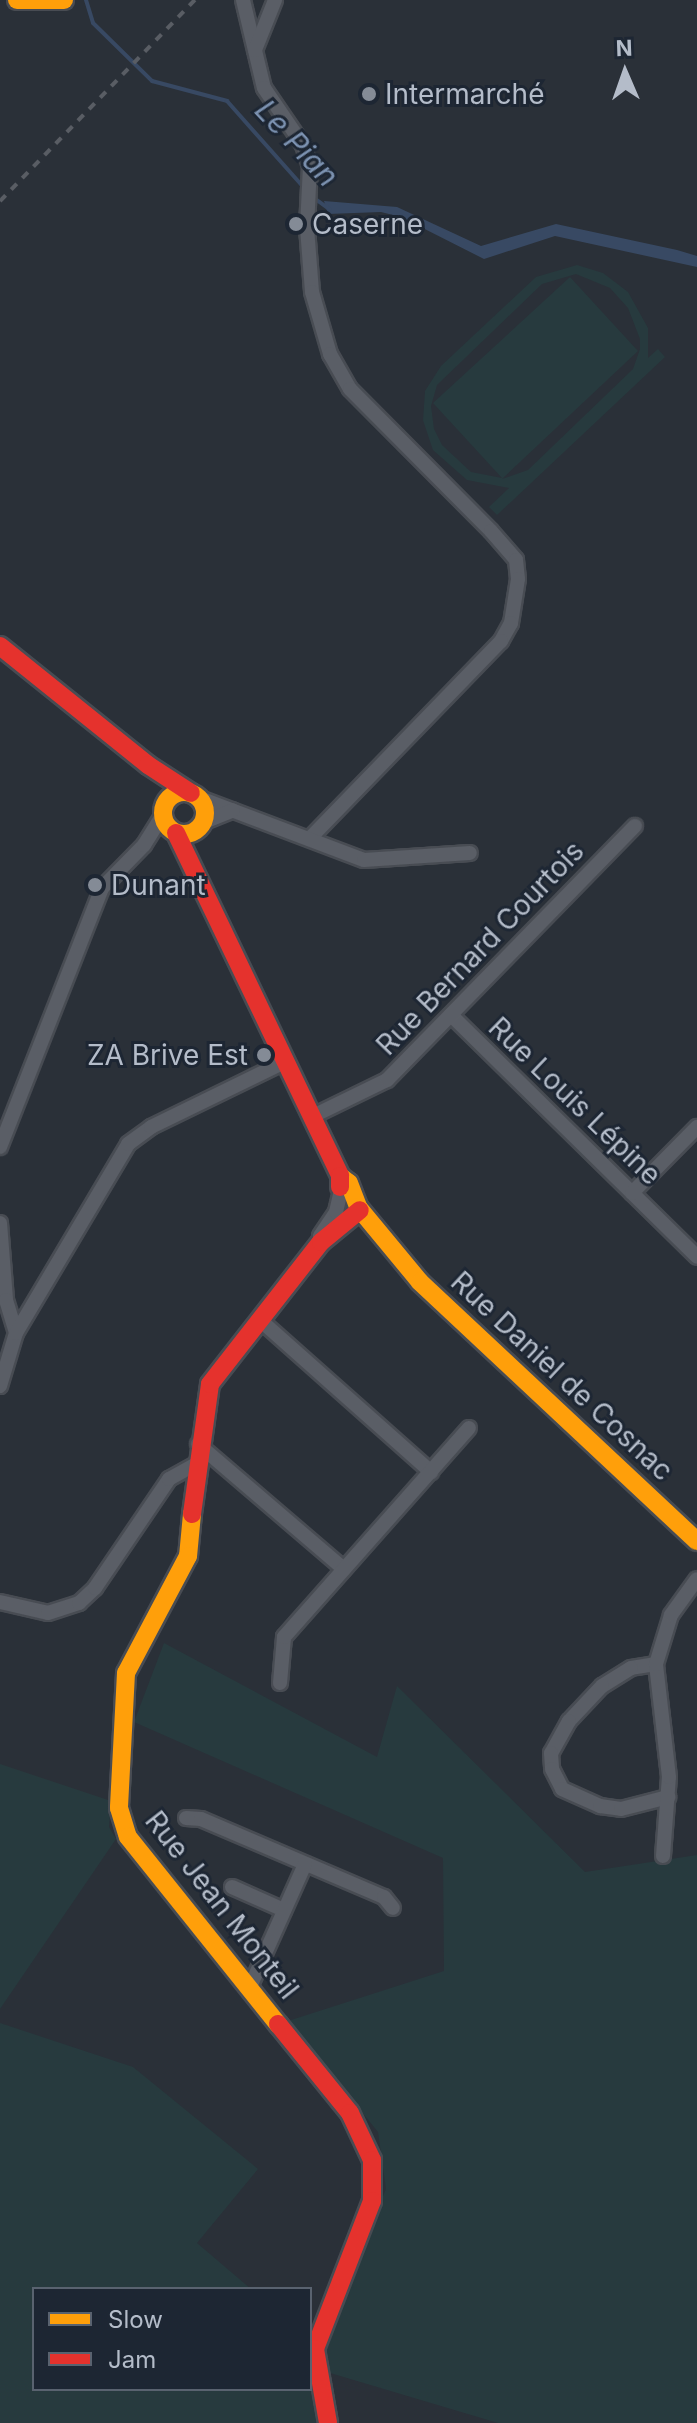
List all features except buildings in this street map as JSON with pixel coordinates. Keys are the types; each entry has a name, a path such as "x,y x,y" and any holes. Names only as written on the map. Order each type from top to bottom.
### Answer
{"street":[{"path":"17,0 64,0"},
{"path":"254,51 275,0"},
{"path":"244,1 264,88 303,145 312,178 308,205 312,292 330,354 350,389 516,560 518,579 511,623 501,641 310,838"},
{"path":"0,646 148,765 194,795 205,809 191,857"},
{"path":"0,654 28,670"},
{"name":"Rue Daniel de Cosnac","path":"148,765 169,822 191,857 356,1214 696,1537"},
{"path":"0,1147 102,888 169,822 176,793 194,795 237,809 364,860 470,853"},
{"path":"169,822 202,825 237,809"},
{"name":"Rue Bernard Courtois","path":"311,1117 387,1080 635,826"},
{"name":"Rue Louis Lépine","path":"451,1015 697,1257"},
{"path":"0,1386 16,1333 128,1144 151,1127 284,1062"},
{"path":"632,1193 697,1127"},
{"name":"Rue Jean Monteil","path":"321,1242 341,1183"},
{"name":"Rue Jean Monteil","path":"328,2423 315,2349 366,2221 374,2170 364,2137 350,2113 143,1857 123,1825 119,1808 126,1673 188,1556 198,1453 210,1384 321,1242 356,1214"},
{"path":"0,1223 6,1300 16,1333"},
{"path":"260,1320 431,1472"},
{"path":"280,1683 284,1637 469,1428"},
{"path":"0,1602 48,1613 79,1603 95,1588 169,1479 198,1453 344,1569"},
{"path":"663,1856 668,1797 656,1664 671,1615 697,1581"},
{"path":"656,1664 631,1668 602,1686 569,1721 551,1753 552,1769 562,1789 600,1806 621,1809 668,1797"},
{"path":"186,1818 201,1819 384,1897 393,1908"},
{"path":"250,1987 305,1864"},
{"path":"232,1887 284,1910"}],"green space":[{"path":"577,265 603,273 628,292 648,328 648,358 658,349 665,357 497,515 489,507 509,488 467,480 433,450 423,420 425,391 441,366 536,277","holes":["576,274 610,288 628,308 640,339 640,349 633,369 528,470 502,479 638,351 570,277 433,403 502,478 471,472 442,445 434,429 431,406 437,385 542,284"]},
{"path":"164,1643 377,1757 397,1686 585,1872 697,1855 697,2423 498,2423 312,2368 386,2189 378,2132 288,2021 444,1971 443,1858 134,1722"},
{"path":"0,1764 111,1801 109,1827 116,1839 0,2009"},
{"path":"0,2023 133,2067 258,2169 197,2243 249,2287 32,2287 32,2391 312,2391 312,2387 323,2423 0,2423"}],"water":[{"path":"324,201 397,207 481,246 556,224 697,256 697,267 555,236 484,259 401,217 381,212 328,214"}],"waterway":[{"name":"Le Pian","path":"86,0 93,23 152,81 227,101 305,189"},
{"name":"Le Pian","path":"314,198 329,209"}],"railway":[{"path":"0,201 195,0"}],"traffic: slow":[{"path":"17,0 64,0"},
{"path":"184,792 199,798 205,813 199,828 184,834 169,828 163,813 169,798 184,792"},
{"path":"340,1176 349,1183 358,1207 420,1282 697,1541"},
{"path":"192,1514 188,1556 126,1673 119,1808 128,1837 278,2024"}],"traffic: jam":[{"path":"0,646 148,765 191,793"},
{"path":"176,833 340,1176 340,1187"},
{"path":"192,1514 210,1384 321,1242 360,1210"},
{"path":"278,2024 350,2113 372,2160 372,2201 315,2349 328,2423"}],"place":[{"name":"Intermarché","path":"369,94"},
{"name":"Caserne","path":"296,224"},
{"name":"Dunant","path":"95,885"},
{"name":"ZA Brive Est","path":"264,1055"}]}
